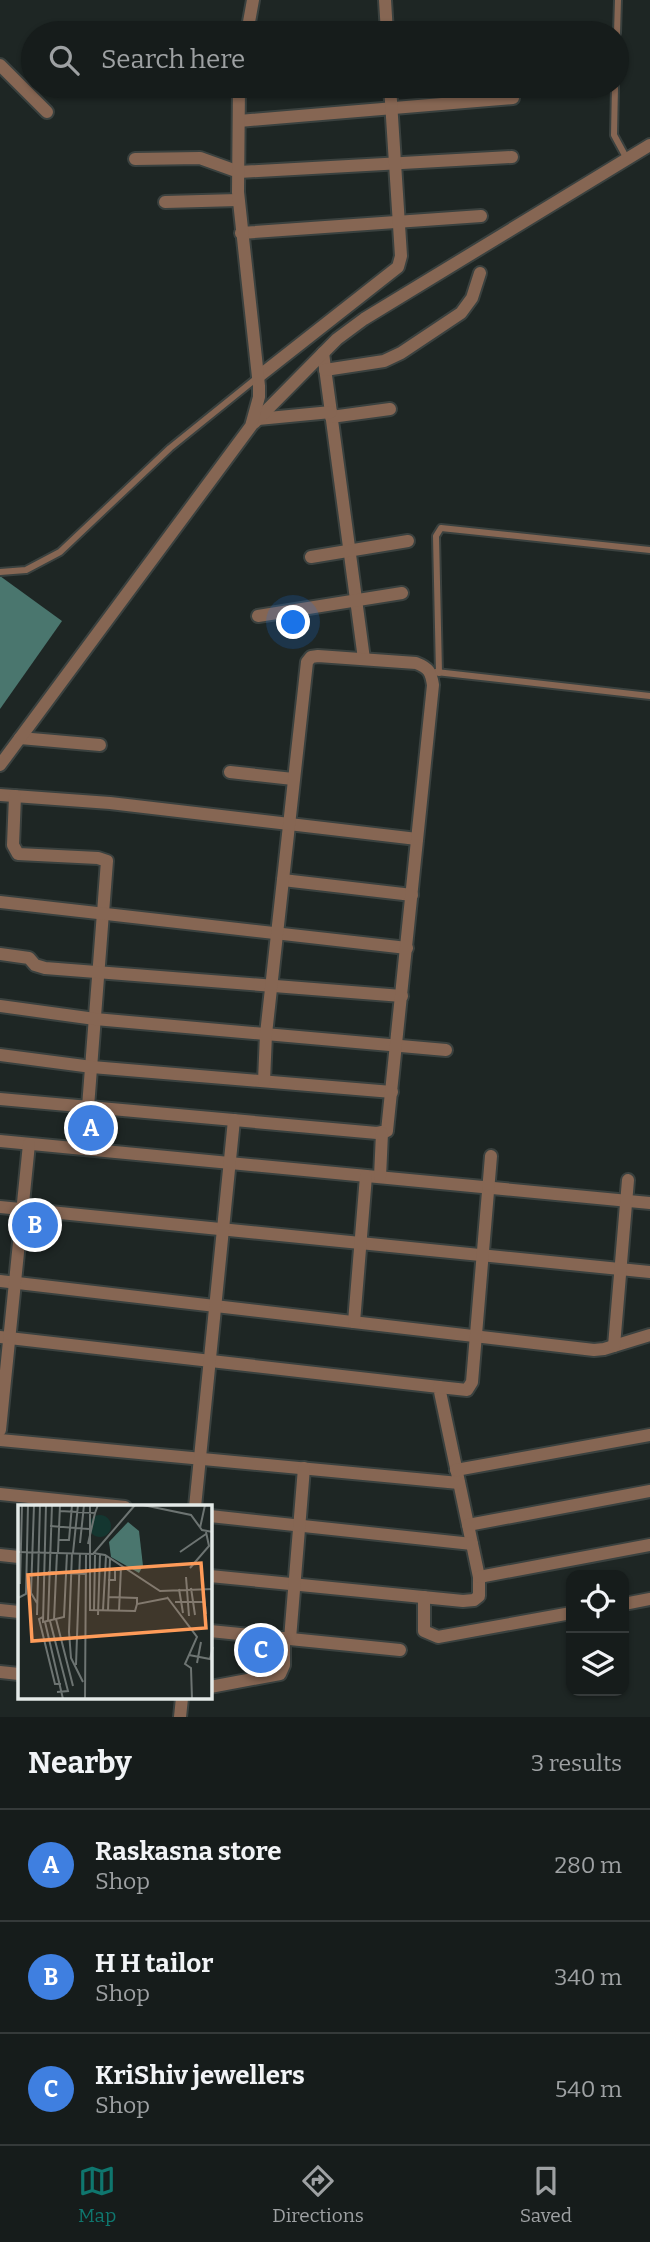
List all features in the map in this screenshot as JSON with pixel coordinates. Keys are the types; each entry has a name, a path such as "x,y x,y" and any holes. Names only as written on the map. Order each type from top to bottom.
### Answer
{"street":[{"path":"249,21 253,0"},
{"path":"385,0 386,21"},
{"path":"0,65 21,86"},
{"path":"33,98 47,112"},
{"path":"239,98 241,233 259,397 255,422"},
{"path":"258,377 398,267 401,256 391,98"},
{"path":"239,121 513,98"},
{"path":"0,765 255,422 337,339 388,302 650,145"},
{"path":"135,159 200,158 239,172 512,157"},
{"path":"165,202 239,200"},
{"path":"241,233 481,216"},
{"path":"325,370 384,361 401,354 461,313 472,298 481,273"},
{"path":"323,353 364,659"},
{"path":"255,422 390,409"},
{"path":"311,557 408,541"},
{"path":"258,616 402,593"},
{"path":"0,1099 382,1133 389,1127 435,672 425,666 416,663 318,656 311,657 307,662 266,1034 264,1081"},
{"path":"20,738 100,745"},
{"path":"230,772 293,779"},
{"path":"0,795 110,803 288,826 417,839"},
{"path":"15,796 13,845 18,854 98,858 107,861 88,1107"},
{"path":"282,880 412,895"},
{"path":"0,902 407,948"},
{"path":"0,954 29,958 35,965 45,968 402,996"},
{"path":"0,1006 95,1019 446,1050"},
{"path":"0,1055 92,1067 392,1092"},
{"path":"195,1505 234,1120"},
{"path":"380,1177 382,1133"},
{"path":"0,1141 650,1203"},
{"path":"0,1430 5,1337 15,1283 29,1144"},
{"path":"5,1337 462,1390 471,1387 491,1156"},
{"path":"354,1322 366,1175"},
{"path":"614,1346 628,1180"},
{"path":"0,1207 650,1272"},
{"path":"0,1281 594,1350 650,1335"},
{"path":"212,1576 424,1597 474,1600 479,1596 479,1577 439,1387"},
{"path":"0,1440 304,1468 458,1477 650,1435"},
{"path":"212,1687 280,1674 284,1665 295,1585 304,1468"},
{"path":"468,1525 650,1491"},
{"path":"0,1494 106,1505"},
{"path":"212,1516 472,1544"},
{"path":"479,1577 650,1545"},
{"path":"0,1555 18,1557"},
{"path":"424,1597 424,1631 438,1637 566,1614"},
{"path":"629,1603 650,1599"},
{"path":"0,1610 18,1612"},
{"path":"212,1631 400,1650"},
{"path":"0,1672 18,1674"}],"lane":[{"path":"617,21 618,0"},
{"path":"615,98 614,135 627,159"},
{"path":"0,572 26,570 60,552 170,448 258,377"},
{"path":"650,550 441,528 436,536 435,672 650,696"}],"shaded area":[{"path":"0,576 62,621 0,709"}],"place":[{"name":"Raskasna store","path":"91,1128"},
{"name":"H H tailor","path":"35,1225"},
{"name":"KriShiv jewellers","path":"261,1650"}]}
